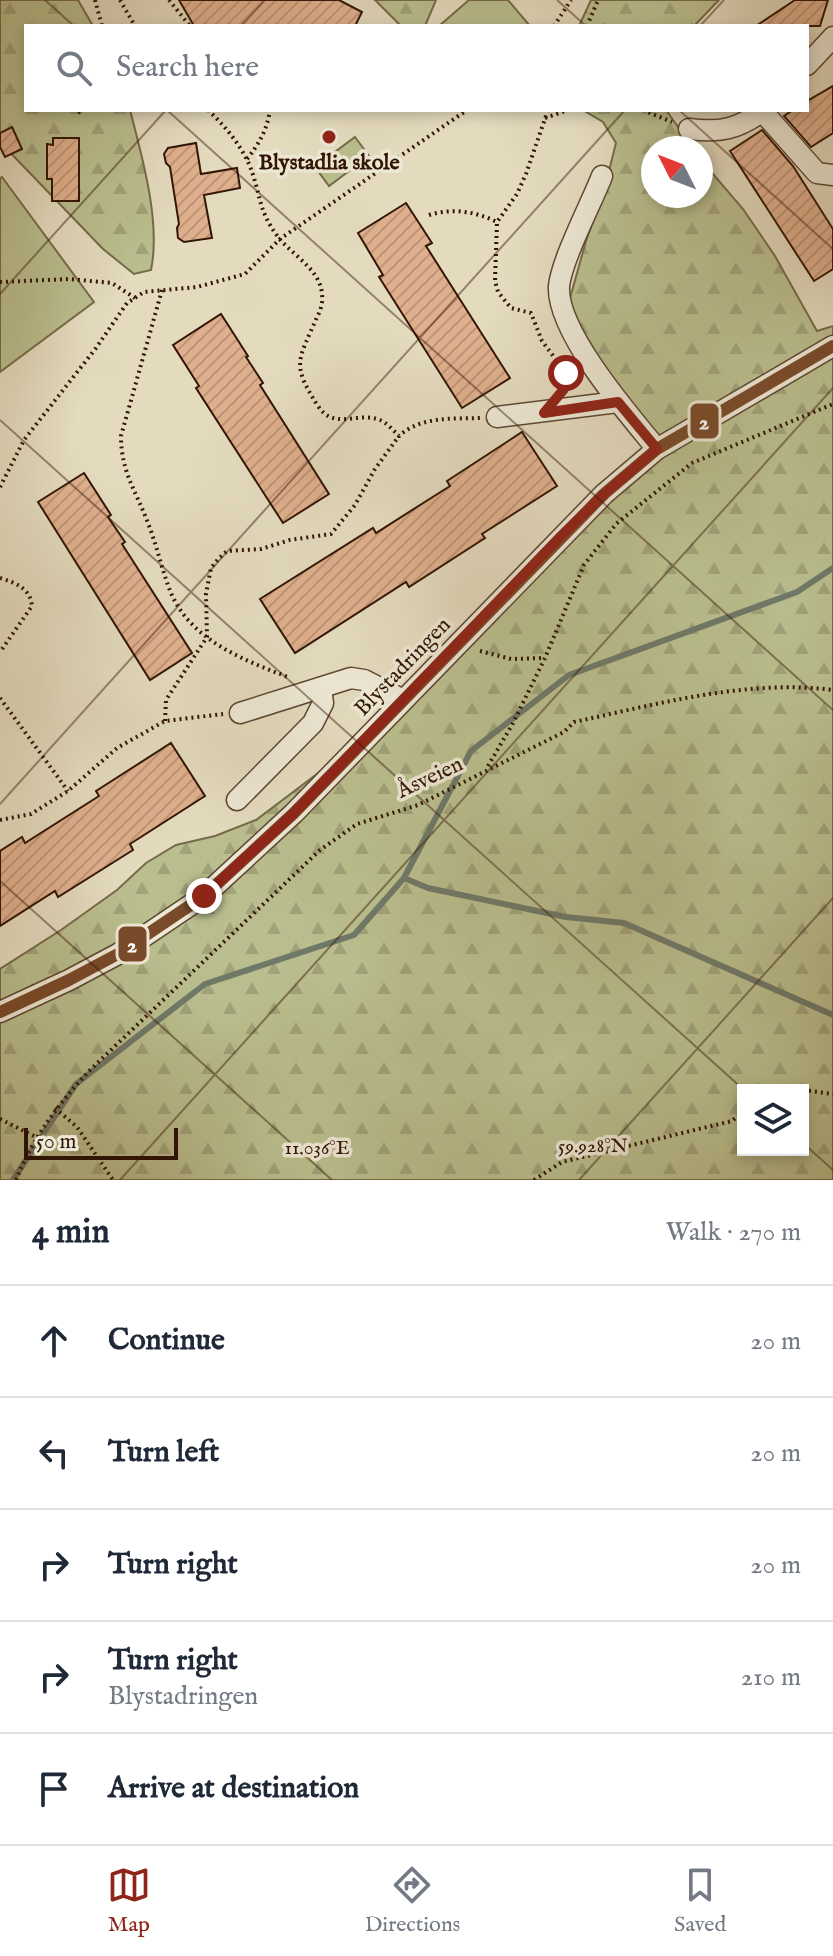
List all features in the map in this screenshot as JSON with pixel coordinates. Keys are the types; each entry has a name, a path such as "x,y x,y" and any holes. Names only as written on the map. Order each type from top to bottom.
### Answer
{"street":[{"path":"809,63 833,37"},
{"path":"689,129 715,132 739,126 761,112"},
{"path":"764,112 817,173 833,175"},
{"path":"602,176 564,267 559,287 564,316 618,402 657,449"},
{"name":"Blystadringen","path":"0,1012 118,954 204,896 294,813 604,494 657,449 833,346"},
{"path":"497,417 618,402"},
{"path":"240,713 340,681 364,680 403,700"},
{"path":"237,800 313,723 323,703 321,689"}],"path":[{"path":"95,0 101,24"},
{"path":"120,0 134,24"},
{"path":"169,0 188,24"},
{"path":"555,24 571,0"},
{"path":"588,24 598,0"},
{"path":"210,112 247,159 262,214 280,239 308,267 322,289 320,311 300,352 299,364 300,373 319,409 331,419 340,421 380,420 399,436"},
{"path":"247,159 260,142 269,112"},
{"path":"0,487 24,440 127,303 144,292 227,281 245,274 280,239 464,112"},
{"path":"544,413 564,389 566,373 542,341 531,313 504,303 495,281 497,222 517,194 547,112"},
{"path":"545,118 562,112"},
{"path":"648,112 689,129"},
{"path":"429,215 458,211 480,214 497,222"},
{"path":"0,282 69,279 112,283 135,298"},
{"path":"162,290 125,421 121,455 125,473 148,523 172,594 183,614 207,637 229,651 321,689"},
{"name":"Åsveien","path":"16,1180 36,1137 55,1108 89,1071 320,850 357,824 418,805 487,769 545,658 584,565 616,524 692,463 833,404"},
{"path":"165,721 166,700 207,637 206,594 211,568 219,558 227,551 261,549 290,540 331,534 355,505 375,469 408,428 425,421 497,417"},
{"path":"0,578 24,588 31,597 32,606 0,652"},
{"path":"458,645 511,659 545,658"},
{"path":"487,769 564,732 574,722 665,702 750,689 805,686 833,690"},
{"path":"0,698 68,791"},
{"path":"0,820 31,814 68,791 117,748 165,721 240,713"},
{"path":"809,1091 833,1094"},
{"path":"55,1108 77,1127 113,1180"},
{"path":"534,1180 562,1162 732,1121 737,1116"},
{"path":"0,1119 36,1137"}],"green space":[{"path":"0,0 78,0 92,24 24,24 24,112 131,112 152,211 151,270 134,274 103,249 0,142"},
{"path":"375,0 436,0 426,24 399,24"},
{"path":"469,0 508,0 528,24 441,24"},
{"path":"591,0 719,0 696,24 580,24"},
{"path":"586,112 667,112 684,136 641,136 641,208 713,208 713,174 743,209 775,256 817,331 833,326 833,1180 0,1180 0,969 117,890 146,863 176,845 215,836 256,820 350,749 645,463 646,443 577,334 570,298 616,143 603,122"},
{"path":"355,137 369,156 329,186 315,167"},
{"path":"0,178 94,302 0,372"}],"building":[{"path":"179,0 339,0 362,12 356,24 193,24"},
{"path":"795,0 828,0 820,26 759,24"},
{"path":"833,86 833,133 811,147 784,116 790,112 809,112 809,100"},
{"path":"12,127 22,149 5,157 0,147 0,133"},
{"path":"762,130 793,166 833,229 833,269 814,281 730,151"},
{"path":"53,138 79,138 79,201 52,201 52,179 47,179 47,144 53,145"},
{"path":"196,143 201,174 237,168 240,188 204,195 212,238 184,242 178,238 179,224 170,167 164,154 168,148"},
{"path":"406,203 432,243 426,246 510,378 462,408 379,277 383,275 358,233"},
{"path":"221,314 263,383 260,385 329,494 283,523 196,388 199,386 173,345"},
{"path":"522,432 557,486 482,534 485,538 409,587 406,582 295,653 260,599 373,528 376,533 450,486 447,481"},
{"path":"84,473 111,515 108,517 125,542 122,544 192,653 150,680 38,502"},
{"path":"171,743 205,796 130,844 133,850 58,897 55,891 0,926 0,851 22,837 25,843 99,796 96,791"}],"waterway":[{"path":"404,878 471,751 569,675 797,592 833,568"},
{"path":"13,1180 76,1084 205,984 354,935 404,878 428,888 566,917 624,923 833,1015"}],"transit line":[{"name":"2","path":"0,1012 118,954 204,896 294,813 604,494 657,449 833,346"}],"place":[{"name":"Blystadlia skole","path":"329,137"}],"route":[{"path":"204,896 294,813 562,535 657,449 618,402 544,413 564,389 566,373"}]}
